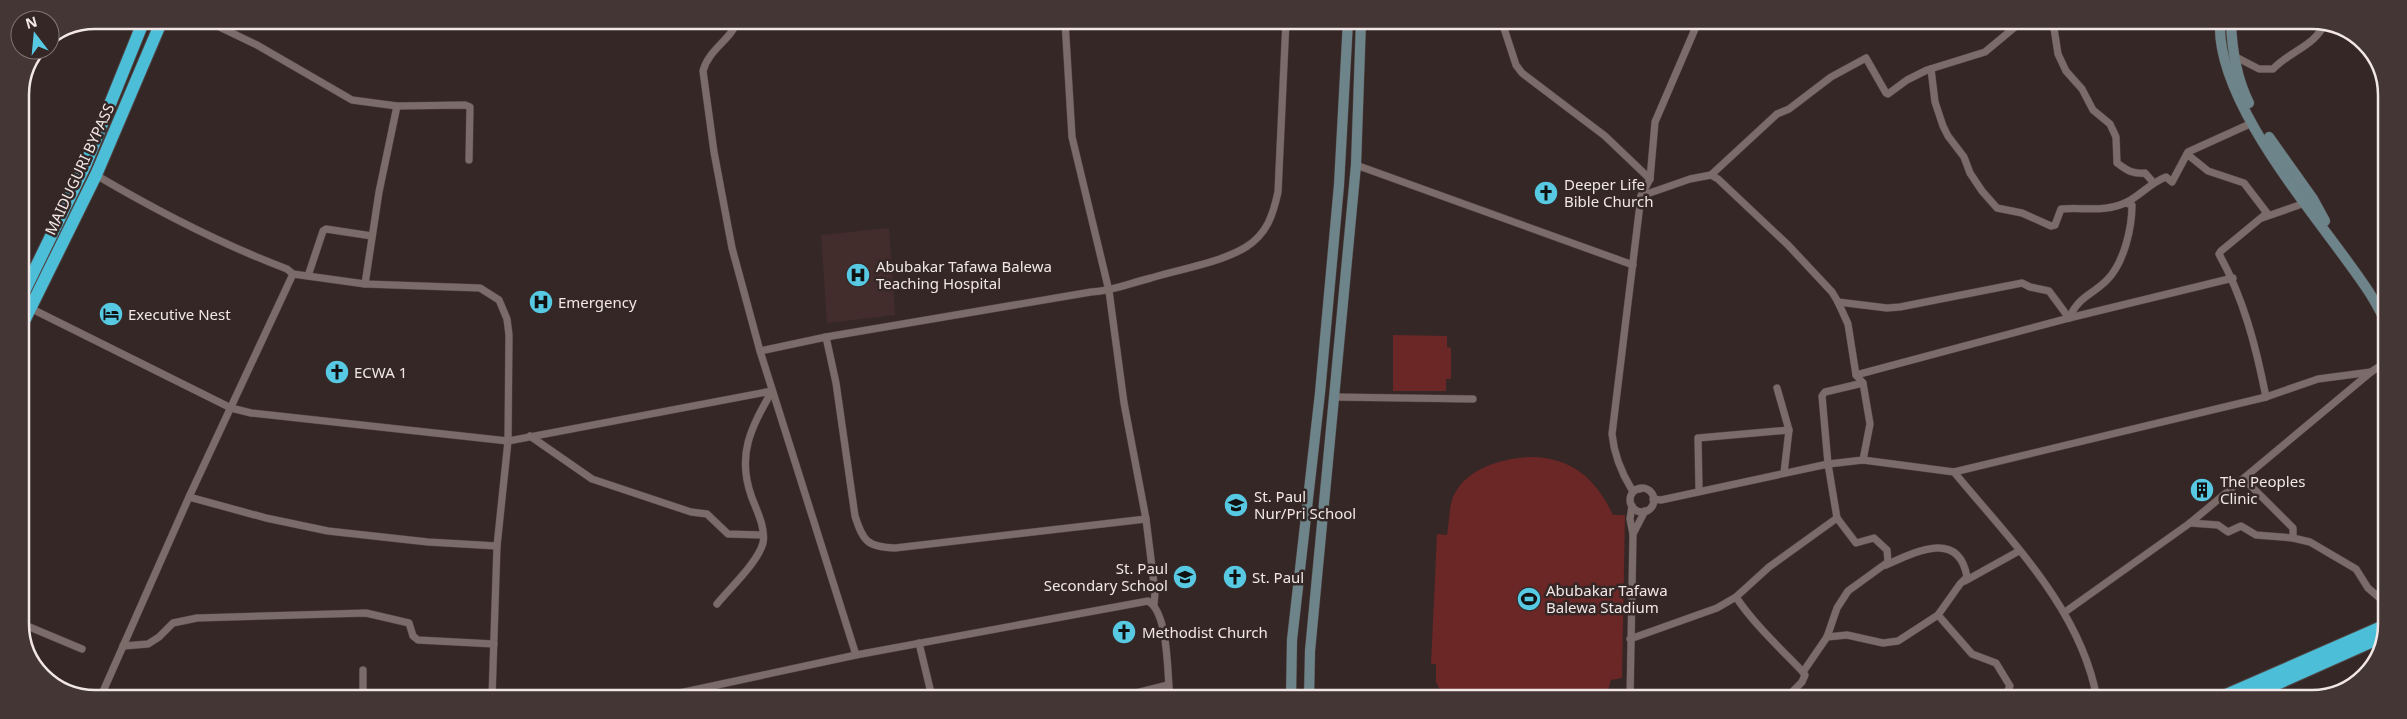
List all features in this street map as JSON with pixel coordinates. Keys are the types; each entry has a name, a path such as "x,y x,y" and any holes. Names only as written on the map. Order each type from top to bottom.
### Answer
{"highway":[{"name":"MAIDUGURI BYPASS","path":"29,293 85,166 140,29"},
{"name":"MAIDUGURI BYPASS","path":"29,295 96,175 158,29"},
{"path":"2238,690 2378,632"},
{"path":"2261,690 2378,632"}],"street":[{"path":"225,29 245,38 352,100 397,106 465,105 470,107 468,160"},
{"path":"733,29 706,60 703,81 730,240 772,391 856,655"},
{"path":"1065,29 1072,137 1109,292 1124,404 1146,519 1155,592 1154,605"},
{"path":"760,351 826,337 1091,292 1109,292 1209,262 1246,247 1264,231 1273,217 1278,192 1286,29"},
{"path":"1291,690 1292,640 1320,393 1341,161 1348,29"},
{"path":"1309,690 1310,651 1356,165 1361,29"},
{"path":"1504,29 1516,65 1522,73 1605,136 1650,179"},
{"path":"1644,489 1632,494 1627,492 1616,458 1612,434 1641,196 1650,179 1654,122 1695,29"},
{"path":"1641,196 1690,179 1711,175 1777,114 1789,109 1830,77 1866,58 1887,94 1907,80 1931,69 1985,52 2013,29"},
{"path":"2053,29 2058,54 2066,71 2082,89 2094,110 2110,124 2116,137 2116,163 2123,170 2134,174 2145,173 2154,182"},
{"path":"2219,29 2231,85 2252,123 2304,203 2368,289 2378,307"},
{"path":"2232,29 2234,56 2244,92 2259,123 2313,199 2319,213 2378,298"},
{"path":"2234,56 2259,69 2273,69 2282,60 2316,39 2322,29"},
{"path":"1931,69 1935,102 1948,136 1964,157 1970,174 1997,208 2022,213 2050,226 2055,224 2061,209 2101,210 2125,203 2154,182 2166,177 2172,182 2188,154 2252,123"},
{"path":"365,284 372,236 397,106"},
{"path":"2188,154 2208,171 2244,183 2266,214 2220,252 2233,278 2255,346 2266,397"},
{"path":"1341,161 1633,265"},
{"path":"96,175 140,201 225,242 287,269 293,274 365,284 480,288 499,300 507,319 509,335 508,440 497,546 492,690"},
{"path":"1711,175 1718,179 1788,245 1832,292 1838,302 1848,324 1856,375 1863,383 1870,424 1863,460"},
{"path":"2070,318 2076,304 2107,280 2117,264 2128,240 2132,223 2132,205 2125,203"},
{"path":"2260,219 2304,203"},
{"path":"308,276 323,231 326,229 372,236"},
{"path":"104,690 189,498 293,274"},
{"path":"1856,375 2070,318 2233,278"},
{"path":"1838,302 1887,308 1900,307 2022,283 2030,288 2049,292 2070,318"},
{"path":"29,307 231,408 250,413 508,440 772,391"},
{"path":"826,337 836,384 855,516 859,528 868,543 878,547 895,548 1146,519"},
{"path":"2065,612 2190,523 2378,367"},
{"path":"1644,489 1653,499 1661,500 1699,490 1828,464 1863,460 1954,472 2266,397 2318,378 2371,372"},
{"path":"1803,672 1827,637 1835,613 1848,591 1888,562 1887,550 1874,538 1856,543 1837,518 1828,464 1822,396 1825,392 1863,383"},
{"path":"1777,388 1789,430 1784,473"},
{"path":"717,604 753,561 763,541 745,474 745,456 749,433 772,391"},
{"path":"1334,397 1473,399"},
{"path":"1699,490 1698,438 1789,430"},
{"path":"530,436 592,479 691,512 707,514 728,534 762,535"},
{"path":"1954,472 2019,551 2065,612 2080,642 2094,690"},
{"path":"1624,478 1632,490 1644,489 1656,496 1674,496"},
{"path":"2244,480 2293,528 2293,538"},
{"path":"1630,690 1633,534 1630,519 1632,494"},
{"path":"189,498 266,518 328,531 428,542 497,546"},
{"path":"1633,534 1638,520 1652,506 1653,499"},
{"path":"1632,506 1638,511 1645,511"},
{"path":"1630,640 1702,616 1736,597 1769,567 1837,518"},
{"path":"2190,523 2218,525 2228,532 2241,526 2256,535 2293,538 2310,542 2356,569 2368,588 2378,597"},
{"path":"1827,637 1847,635 1873,642 1892,642 1905,637 1938,615 1960,584 1967,578 1966,568 1957,553 1946,547 1914,552 1876,570"},
{"path":"1960,584 2019,551"},
{"path":"1736,597 1746,613 1760,625 1805,675 1802,682 1794,690"},
{"path":"694,690 856,655 1148,601 1154,605 1158,612 1164,637 1169,690"},
{"path":"123,646 148,644 159,637 173,623 197,618 366,613 409,623 413,636 418,640 494,644"},
{"path":"1938,615 1972,654 1996,663 2010,686 2008,690"},
{"path":"29,627 82,649"},
{"path":"919,643 930,690"},
{"path":"362,670 363,690"},
{"path":"1148,690 1168,685"}],"shaded area":[{"name":"Abubakar Tafawa Balewa Teaching Hospital","path":"889,228 895,315 827,323 821,235"},
{"path":"1393,335 1447,336 1447,347 1451,348 1451,379 1446,379 1446,391 1393,391"},
{"name":"Abubakar Tafawa Balewa Stadium","path":"1511,459 1549,459 1573,467 1592,482 1613,515 1625,515 1622,678 1611,680 1608,690 1440,690 1436,682 1436,664 1431,664 1437,534 1447,535 1452,500 1457,489 1465,480 1486,466"}],"place":[{"name":"Deeper Life Bible Church","path":"1546,193"},
{"name":"Abubakar Tafawa Balewa Teaching Hospital","path":"858,275"},
{"name":"Emergency","path":"541,302"},
{"name":"Executive Nest","path":"111,314"},
{"name":"ECWA 1","path":"337,372"},
{"name":"The Peoples Clinic","path":"2202,490"},
{"name":"St. Paul Nur/Pri School","path":"1236,505"},
{"name":"St. Paul Secondary School","path":"1185,577"},
{"name":"St. Paul","path":"1235,577"},
{"name":"Abubakar Tafawa Balewa Stadium","path":"1529,599"},
{"name":"Methodist Church","path":"1124,632"}]}
